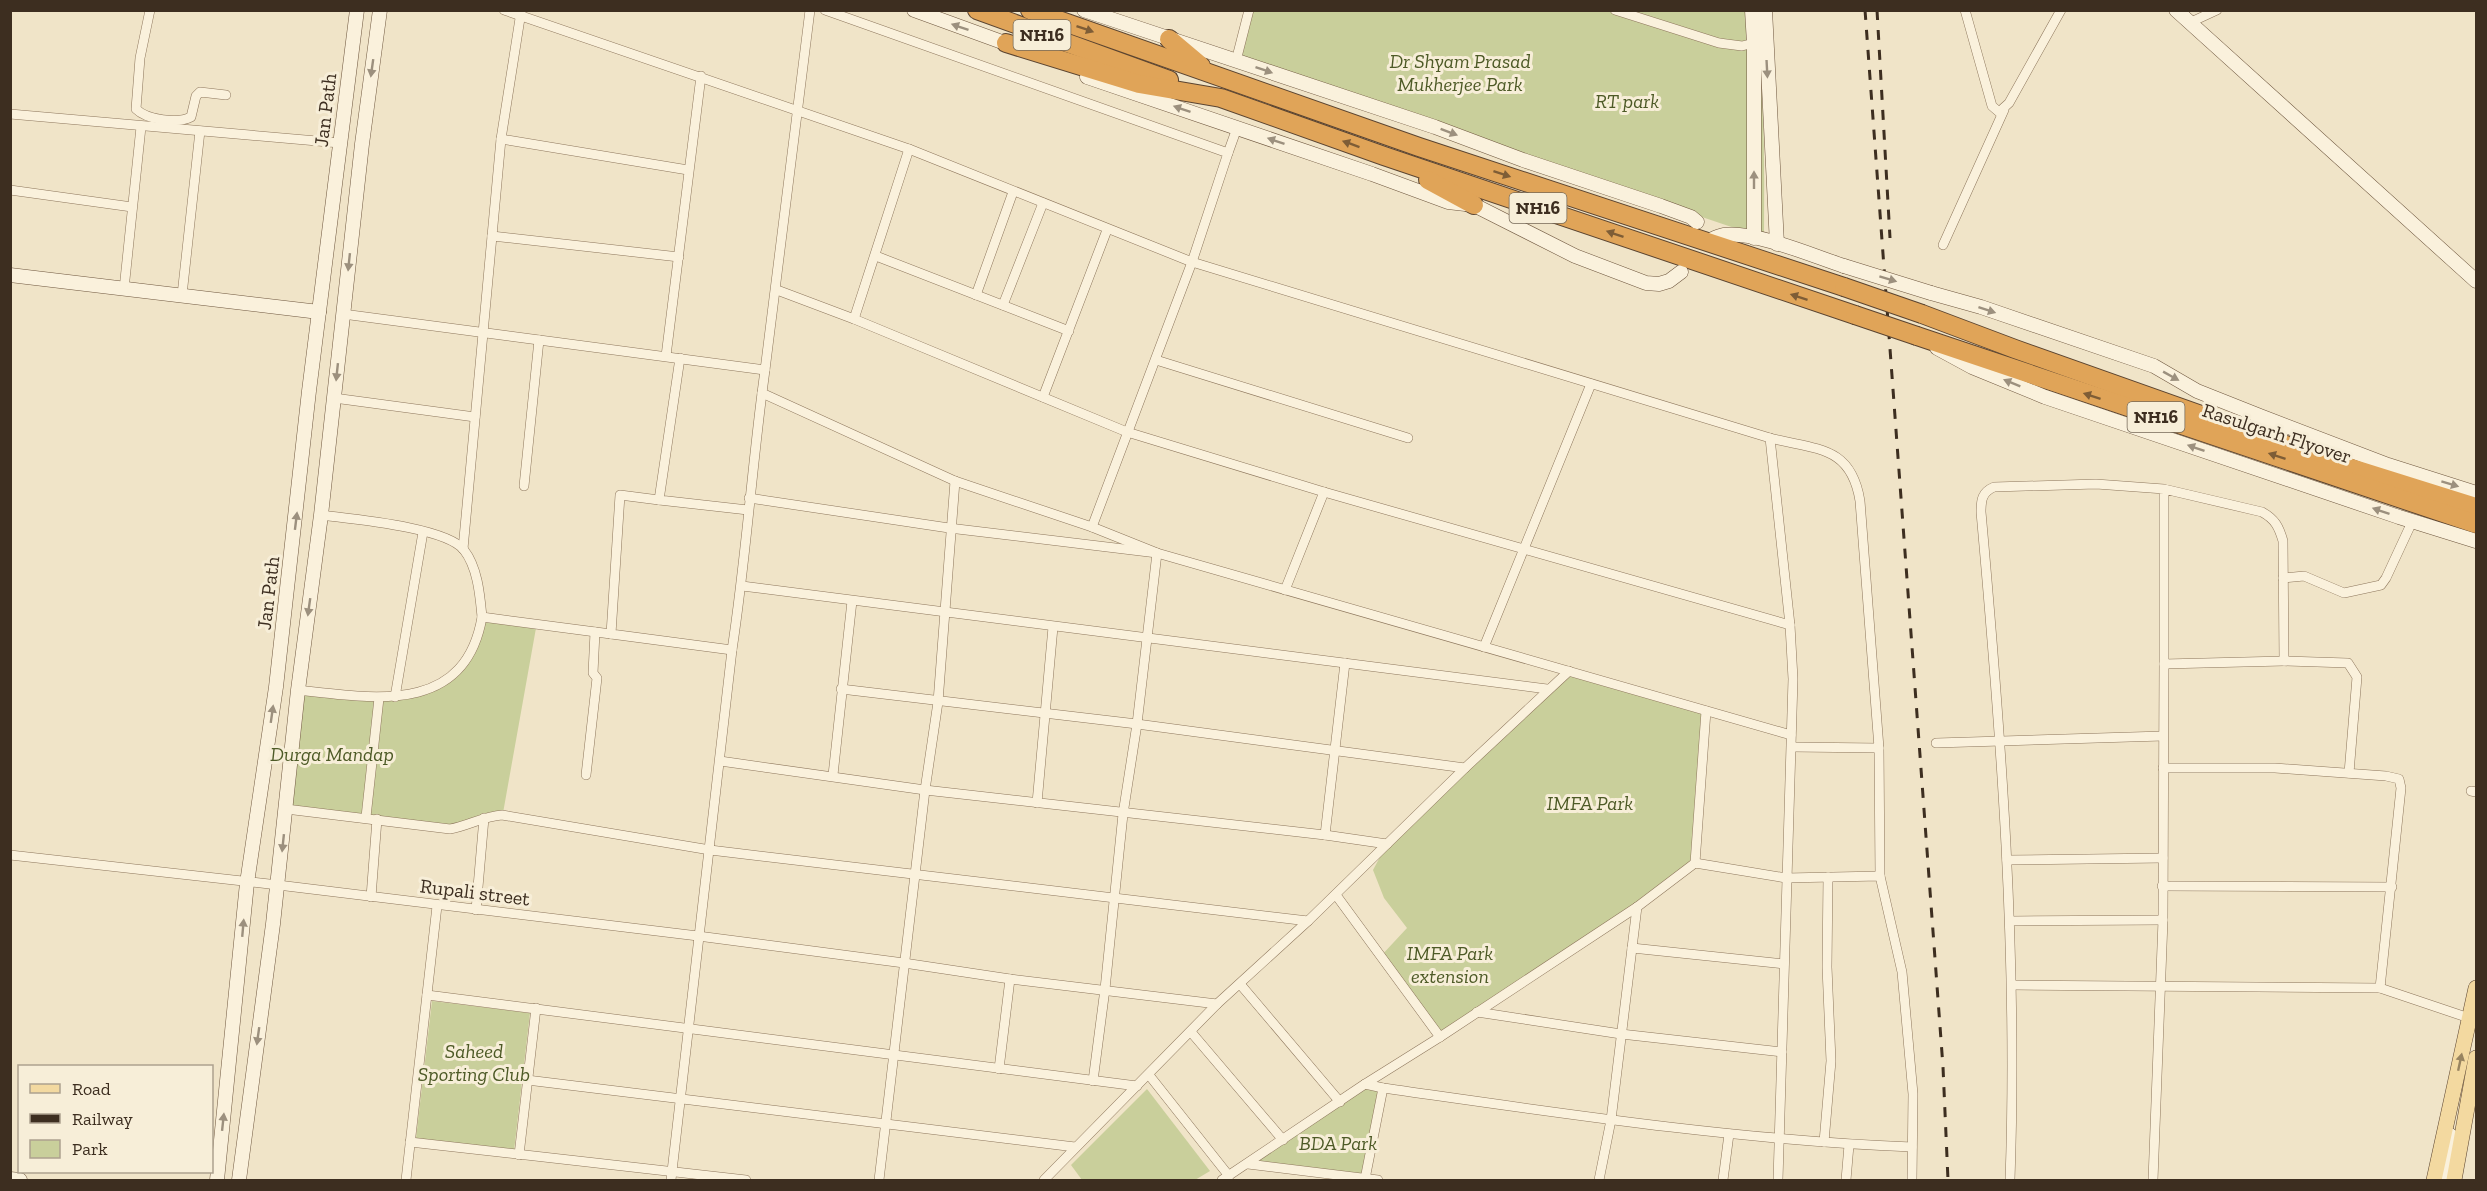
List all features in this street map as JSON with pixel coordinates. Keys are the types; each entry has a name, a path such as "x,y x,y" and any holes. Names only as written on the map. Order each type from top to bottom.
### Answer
{"highway":[{"name":"NH16","path":"977,10 1108,59 1384,156 1922,338"},
{"name":"NH16","path":"1030,10 1419,147 1706,242"},
{"path":"1169,39 1209,73"},
{"path":"1006,43 1139,84 1221,98"},
{"path":"1384,156 1474,205"},
{"name":"Rasulgarh Flyover","path":"1706,242 1922,314 2342,465 2476,507"},
{"name":"Rasulgarh Flyover","path":"1922,338 2476,524"}],"main road":[{"path":"2434,1180 2473,1019 2476,988"},
{"path":"2454,1180 2476,1058"}],"street":[{"path":"150,10 140,58 136,110 146,116 183,121 191,117 196,96 200,92 226,95"},
{"name":"Jan Path","path":"217,1180 247,883 277,675 357,10"},
{"name":"Jan Path","path":"240,1180 278,885 298,690 321,515 362,144 380,10"},
{"path":"504,10 520,13 909,149 1107,230 1192,262 1770,438 1836,456 1846,462 1857,481 1879,748 1880,876 1902,972 1913,1094 1912,1180"},
{"path":"671,1176 732,650 742,586 749,498 777,290 810,10"},
{"path":"825,10 1228,153"},
{"path":"914,10 1006,43 1089,78 1448,202 1474,205 1575,256 1646,283 1659,284 1669,281 1681,272"},
{"path":"1084,10 1435,127 1523,160 1661,206 1691,217 1697,222"},
{"path":"1236,61 1250,10"},
{"path":"1614,10 1719,43 1742,46 1754,44"},
{"path":"1752,10 1754,238"},
{"path":"1764,10 1777,244"},
{"path":"1965,10 1992,106 1999,112 2004,110"},
{"path":"1943,245 2004,110 2061,10"},
{"path":"2176,10 2476,281"},
{"path":"2191,22 2217,10"},
{"path":"298,690 379,698 417,693 440,684 461,668 474,650 483,617 475,576 463,549 501,139 520,13"},
{"path":"666,356 701,76"},
{"path":"10,114 340,143"},
{"path":"124,289 141,126"},
{"path":"1092,527 1192,262 1237,128"},
{"path":"183,296 200,131"},
{"path":"501,139 688,170"},
{"path":"854,319 909,149"},
{"path":"10,190 132,207"},
{"path":"976,295 1013,192"},
{"path":"1003,305 1043,203"},
{"path":"1043,397 1107,230"},
{"path":"1706,242 1724,235 1754,238 1982,307 2154,366 2197,391 2260,416 2388,465 2476,493"},
{"path":"492,236 679,258"},
{"path":"876,256 1069,330"},
{"path":"10,275 319,312"},
{"path":"777,290 854,319 1127,432 1324,492 1790,625"},
{"path":"343,314 765,370"},
{"path":"1922,338 1972,367 2045,397 2412,522 2476,541"},
{"path":"524,486 539,340"},
{"path":"659,500 680,358"},
{"path":"1156,360 1408,438"},
{"path":"1484,647 1591,384"},
{"path":"762,393 954,480 1092,527 1157,553 1791,735"},
{"path":"334,398 475,417"},
{"path":"1770,438 1790,625 1793,680 1778,1180"},
{"path":"879,1180 925,790 938,702 954,480"},
{"path":"2010,1180 2012,985 2010,921 2000,740 1981,512 1982,496 1988,489 2005,486 2096,484 2164,489 2262,512 2272,518 2280,529 2283,541 2284,661"},
{"path":"2153,1180 2163,920 2164,489"},
{"path":"1285,590 1324,492"},
{"path":"611,634 620,495 748,510"},
{"path":"749,498 949,528 1157,553"},
{"path":"321,515 423,532 447,539 463,549"},
{"path":"2283,578 2304,576 2344,593 2381,585 2412,522"},
{"path":"395,697 423,532"},
{"path":"1093,1081 1123,814 1137,724 1157,553"},
{"path":"742,586 946,614 1148,637 1547,689"},
{"path":"833,775 852,601"},
{"path":"483,617 732,650"},
{"path":"1037,803 1053,627"},
{"path":"586,775 597,678 594,673 595,632"},
{"path":"2164,664 2284,661 2348,663 2357,677 2349,773"},
{"path":"1325,835 1345,663"},
{"path":"1044,1180 1217,1004 1336,895 1547,689 1569,671"},
{"path":"841,689 1137,724 1465,768"},
{"path":"366,817 379,698"},
{"path":"1695,863 1706,711"},
{"path":"1936,743 2163,736"},
{"path":"1792,747 1879,748"},
{"path":"720,761 833,775 925,790 1387,844"},
{"path":"2163,768 2275,768 2392,776 2399,779 2401,782 2392,887 2380,988"},
{"path":"286,809 450,829 493,815 509,816 710,850 1308,921"},
{"path":"476,910 484,818"},
{"path":"371,897 377,819"},
{"name":"Rupali street","path":"10,855 698,936 1010,979 1217,1004"},
{"path":"2007,860 2163,858"},
{"path":"1149,1075 1226,1178 1365,1084 1637,907 1695,863 1786,878 1880,876"},
{"path":"1824,1142 1831,1061 1828,877"},
{"path":"2162,886 2392,887"},
{"path":"1336,895 1440,1037"},
{"path":"406,1180 437,906"},
{"path":"1599,1180 1611,1120 1637,907"},
{"path":"2010,921 2163,920"},
{"path":"1632,948 1784,964"},
{"path":"999,1069 1010,979"},
{"path":"1240,984 1340,1102"},
{"path":"2012,985 2380,988 2473,1019"},
{"path":"427,995 1137,1086"},
{"path":"519,1155 536,1008"},
{"path":"1477,1012 1622,1034 1782,1052"},
{"path":"1191,1032 1283,1140"},
{"path":"527,1080 1075,1147"},
{"path":"1365,1084 1383,1089 1729,1134 1849,1145 1912,1147"},
{"path":"2443,1180 2455,1086"},
{"path":"1365,1179 1383,1089"},
{"path":"1723,1180 1729,1134"},
{"path":"410,1142 671,1176 746,1180"},
{"path":"1846,1180 1849,1145"},
{"path":"1248,1164 1318,1177 1378,1180"},
{"path":"10,1179 20,1180"}],"green space":[{"path":"1253,11 1626,11 1743,46 1630,11 1749,11 1762,95 1764,238 1238,60"},
{"path":"484,619 536,628 503,813 451,826 369,815 380,699 417,695 461,669"},
{"name":"IMFA Park","path":"1569,671 1706,711 1695,863 1440,1037 1380,957 1407,928 1384,898 1373,870 1387,844"},
{"name":"Durga Mandap","path":"299,691 377,699 365,816 288,808"},
{"name":"Saheed Sporting Club","path":"432,1001 530,1013 514,1151 416,1138"},
{"name":"BDA Park","path":"1365,1084 1383,1088 1365,1179 1248,1164"},
{"path":"1147,1089 1210,1171 1195,1180 1082,1180 1071,1165"}],"railway":[{"path":"1865,10 1943,1067 1948,1180"},
{"path":"1877,10 1890,238"}],"park label":[{"name":"Dr Shyam Prasad Mukherjee Park","path":"1460,72"},
{"name":"RT park","path":"1627,101"},
{"name":"IMFA Park extension","path":"1450,964"}]}
